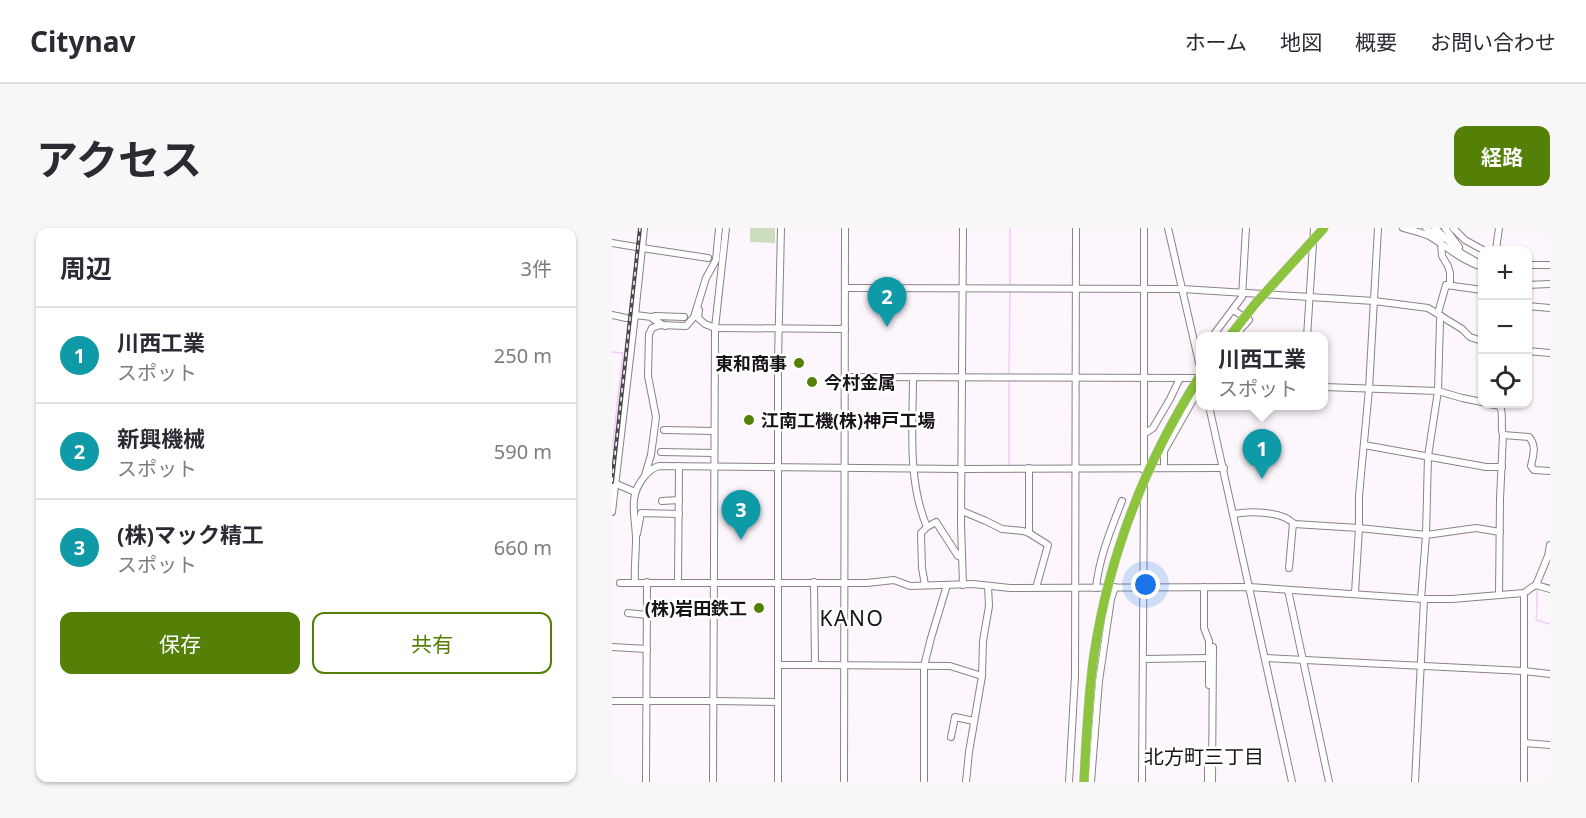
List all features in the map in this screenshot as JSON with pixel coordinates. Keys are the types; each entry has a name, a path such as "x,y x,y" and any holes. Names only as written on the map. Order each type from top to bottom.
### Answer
{"highway":[{"path":"1231,332 1324,228"},
{"path":"1084,782 1095,654 1111,574 1148,471 1196,383"}],"street":[{"path":"612,512 644,228"},
{"path":"634,519 640,489 651,455 656,417 648,375 649,334 652,328 660,325 686,326 694,317 706,278 716,260 719,228"},
{"path":"713,782 715,328 726,228"},
{"path":"778,782 778,360 781,228"},
{"path":"844,782 845,228"},
{"path":"963,228 963,585"},
{"path":"1069,782 1075,676 1076,228"},
{"path":"1142,782 1144,228"},
{"path":"1168,228 1196,338"},
{"path":"1215,332 1242,297 1246,228"},
{"path":"1307,332 1314,228"},
{"path":"1355,593 1359,496 1369,389 1378,228"},
{"path":"1403,228 1421,232 1461,258 1478,264"},
{"path":"1426,228 1441,242 1442,256 1450,273 1450,285"},
{"path":"1435,228 1461,253 1478,264"},
{"path":"1445,228 1461,249 1461,253"},
{"path":"1453,228 1465,240 1478,247"},
{"path":"1497,246 1499,228"},
{"path":"612,243 708,258"},
{"path":"1532,265 1550,265"},
{"path":"1532,285 1548,284"},
{"path":"1415,782 1428,456 1438,390 1439,315 1446,285 1478,289"},
{"path":"845,288 1182,289 1374,301 1421,306 1478,340"},
{"path":"701,295 698,318 715,328 845,329"},
{"path":"1532,306 1550,308"},
{"path":"1233,310 1249,320 1239,332"},
{"path":"612,315 626,318"},
{"path":"636,315 684,317"},
{"path":"652,317 665,326"},
{"path":"1532,351 1550,353"},
{"path":"715,360 778,360"},
{"path":"844,377 1196,377"},
{"path":"913,377 914,480 927,526"},
{"path":"1144,434 1154,428 1180,378"},
{"path":"1328,387 1438,390 1478,401"},
{"path":"1164,468 1164,451 1196,395"},
{"path":"1499,594 1503,435 1501,408"},
{"path":"1210,410 1292,782"},
{"path":"664,430 714,431"},
{"path":"1503,435 1529,437 1533,441 1534,450 1531,466 1534,470 1550,471"},
{"path":"1364,445 1486,467 1502,467"},
{"path":"661,452 714,453"},
{"path":"635,583 636,538 633,505 635,492 645,477 654,467 658,466 962,469 1224,468"},
{"path":"678,582 679,466"},
{"path":"1029,468 1029,533"},
{"path":"614,483 635,492"},
{"path":"662,501 679,500"},
{"path":"1096,588 1097,575 1122,501"},
{"path":"962,512 1002,529 1029,533 1047,545 1036,588"},
{"path":"1234,514 1256,512 1290,519 1293,523 1426,535 1476,528 1500,532"},
{"path":"636,538 641,513 679,513"},
{"path":"925,585 921,533 927,526 936,522 958,556 962,557"},
{"path":"1289,568 1293,523"},
{"path":"620,583 867,583 894,580 910,586 1250,587 1452,599 1524,593 1536,585 1550,545"},
{"path":"646,782 647,582"},
{"path":"814,582 815,665"},
{"path":"924,782 924,666 930,638 947,585"},
{"path":"1536,585 1550,589"},
{"path":"966,782 980,694 983,641 989,606 988,586"},
{"path":"1091,782 1099,681 1111,599 1115,587"},
{"path":"1204,587 1204,628 1209,641 1210,782"},
{"path":"1288,590 1329,782"},
{"path":"1524,593 1524,782"},
{"path":"628,613 647,615"},
{"path":"612,646 647,649"},
{"path":"1209,648 1213,647 1210,782"},
{"path":"1143,659 1209,658"},
{"path":"1265,658 1550,674"},
{"path":"778,665 950,666 982,676"},
{"path":"612,701 778,702"},
{"path":"951,737 955,717 974,722"},
{"path":"1524,743 1550,745"}],"green space":[{"path":"750,228 775,228 775,243 750,242"}],"waterway":[{"path":"1010,228 1010,284"},
{"path":"1009,373 1010,292"},
{"path":"612,352 623,353 612,451"},
{"path":"1009,381 1009,466"},
{"path":"1537,588 1536,620 1550,624"}],"railway":[{"path":"612,482 640,228"}],"place":[{"name":"新興機械","path":"887,327"},
{"name":"東和商事","path":"799,363"},
{"name":"今村金属","path":"812,382"},
{"name":"江南工機(株)神戸工場","path":"749,420"},
{"name":"川西工業","path":"1262,479"},
{"name":"(株)マック精工","path":"741,540"},
{"name":"(株)岩田鉄工","path":"759,608"}],"district":[{"name":"KANO","path":"852,618"},
{"name":"北方町三丁目","path":"1204,756"}]}
